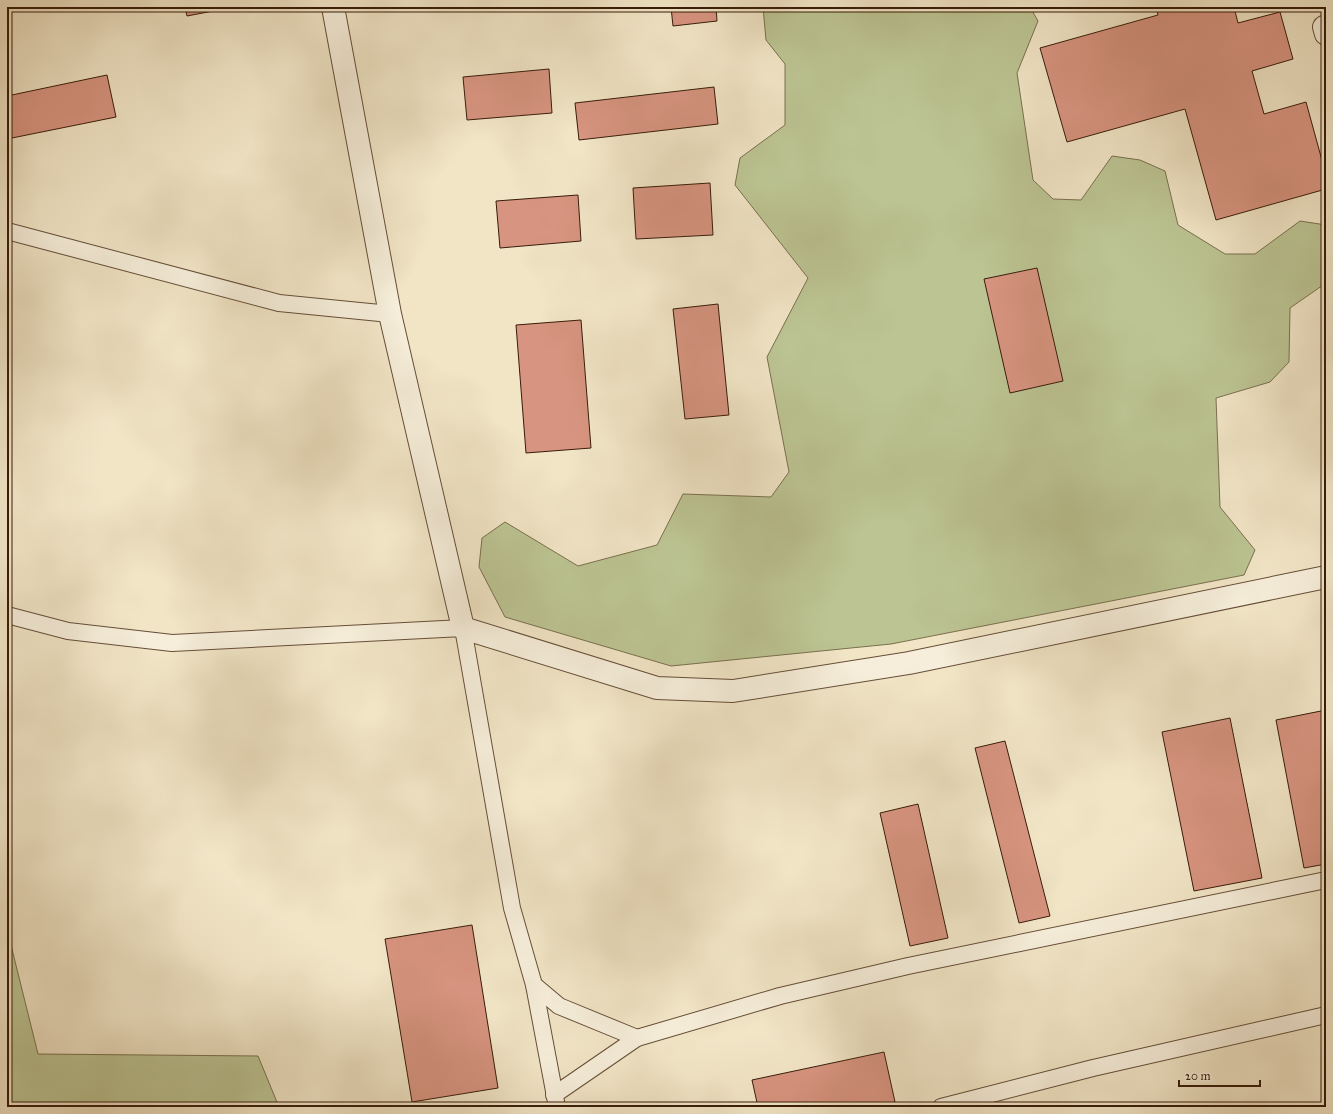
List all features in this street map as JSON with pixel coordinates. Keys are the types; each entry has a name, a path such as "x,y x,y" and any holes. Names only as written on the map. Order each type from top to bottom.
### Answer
{"street":[{"path":"332,7 390,314 463,628 657,688 733,691 909,663 1326,577"},
{"path":"1326,26 1324,27 1326,34"}],"lane":[{"path":"7,231 279,303 390,314"},
{"path":"7,615 68,631 172,643 463,628 512,908 534,985 556,1101 636,1038 780,996 900,968 1326,880"},
{"path":"534,985 559,1006 636,1038"},
{"path":"941,1107 1093,1068 1326,1015"}],"green space":[{"path":"763,7 1030,7 1038,21 1017,73 1033,180 1053,199 1081,200 1112,156 1140,160 1165,171 1178,225 1225,254 1255,254 1300,221 1326,225 1326,283 1290,308 1289,362 1270,382 1216,398 1220,507 1255,550 1244,575 891,644 671,666 505,617 479,567 482,538 505,522 578,566 657,545 683,494 771,497 789,472 767,357 808,278 735,185 740,158 785,125 785,64 766,40"},
{"path":"7,929 38,1054 258,1056 279,1107 7,1107"}],"building":[{"path":"185,7 234,7 187,16"},
{"path":"671,7 716,7 717,21 673,26"},
{"path":"1156,7 1234,7 1238,23 1280,12 1293,59 1252,71 1264,114 1306,102 1326,175 1326,189 1216,220 1185,109 1067,142 1040,48 1158,15"},
{"path":"549,69 552,113 467,120 463,77"},
{"path":"107,75 116,117 7,139 7,96"},
{"path":"714,87 718,124 579,140 575,103"},
{"path":"710,183 713,235 636,239 633,188"},
{"path":"578,195 581,241 500,248 496,201"},
{"path":"1037,268 1063,381 1010,393 984,279"},
{"path":"718,304 729,415 685,419 673,309"},
{"path":"581,320 591,448 526,453 516,325"},
{"path":"1326,710 1326,864 1304,868 1276,720"},
{"path":"1230,718 1262,878 1194,891 1162,732"},
{"path":"1005,741 1050,916 1019,923 975,748"},
{"path":"918,804 948,938 910,946 880,813"},
{"path":"472,925 498,1088 412,1102 385,939"},
{"path":"884,1052 895,1102 873,1107 758,1107 752,1080"}]}
